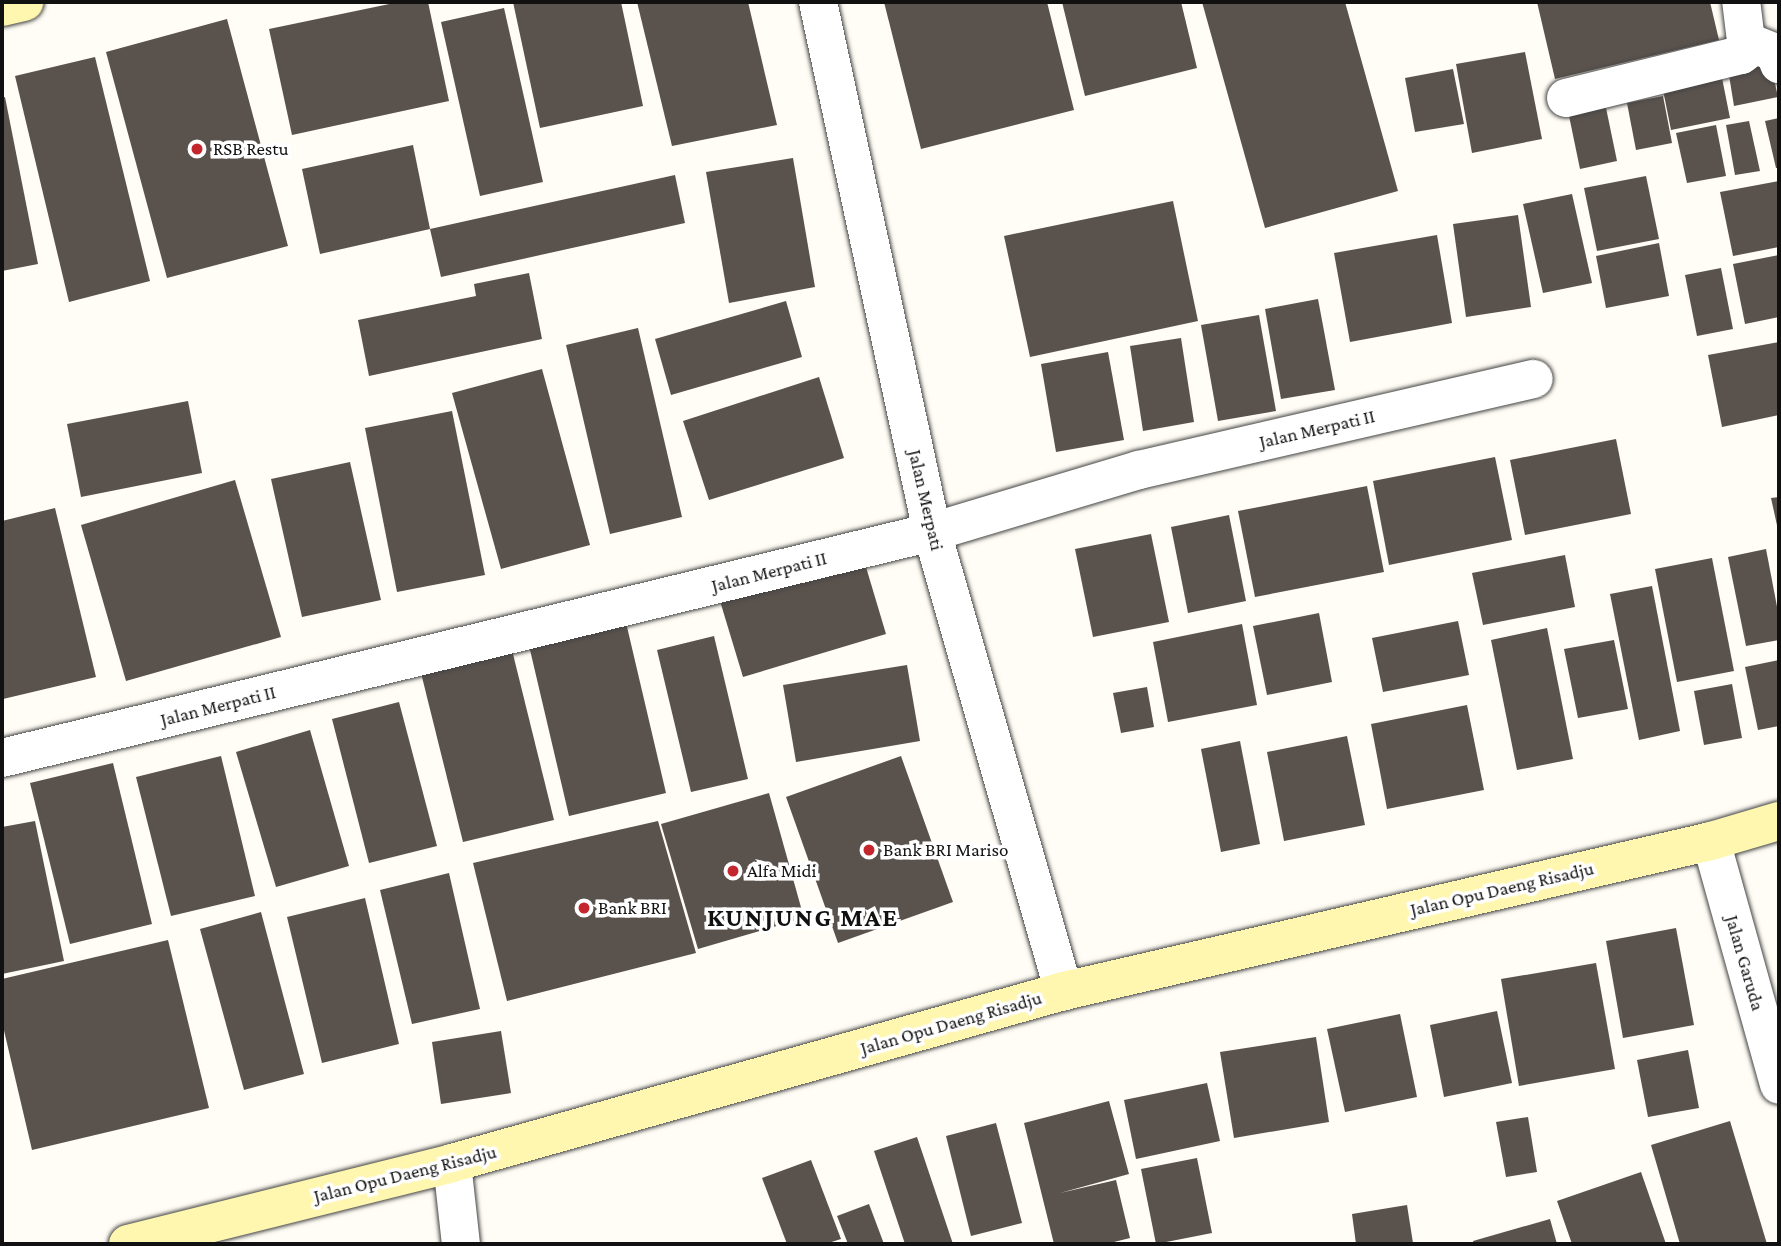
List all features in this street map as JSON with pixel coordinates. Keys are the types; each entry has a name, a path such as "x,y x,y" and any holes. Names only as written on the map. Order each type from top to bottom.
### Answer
{"main road":[{"path":"2,7 24,2"},
{"name":"Jalan Opu Daeng Risadju","path":"128,1244 452,1163 1064,991 1711,841 1779,821"}],"street":[{"name":"Jalan Merpati","path":"818,2 932,532 1064,991"},
{"path":"1566,98 1732,58 1745,52 1741,2"},
{"path":"1746,41 1775,53 1779,64"},
{"name":"Jalan Merpati II","path":"2,758 932,532 1139,470 1534,379"},
{"name":"Jalan Garuda","path":"1711,841 1779,1085"},
{"path":"452,1163 461,1244"}],"building":[{"path":"399,2 428,2 449,101 292,135 269,29"},
{"path":"513,2 621,2 643,106 540,128"},
{"path":"637,2 748,2 777,125 672,146"},
{"path":"884,2 1047,2 1074,110 921,149"},
{"path":"1062,2 1181,2 1197,68 1085,96"},
{"path":"1202,2 1345,2 1398,191 1265,228"},
{"path":"1537,2 1710,2 1719,40 1555,79"},
{"path":"504,8 543,182 480,196 441,22"},
{"name":"RSB Restu","path":"227,19 288,246 167,278 106,52"},
{"path":"1525,52 1542,139 1472,153 1456,64"},
{"path":"95,57 150,281 69,302 15,76"},
{"path":"1770,61 1778,97 1734,106 1728,69"},
{"path":"1453,69 1464,124 1415,132 1405,78"},
{"path":"1721,73 1730,118 1671,130 1662,85"},
{"path":"1663,96 1672,143 1636,150 1627,103"},
{"path":"5,97 38,264 2,271 2,98"},
{"path":"1605,103 1617,161 1580,169 1568,111"},
{"path":"1779,118 1779,168 1776,168 1765,121"},
{"path":"1749,121 1760,171 1735,175 1726,125"},
{"path":"1716,125 1726,176 1687,183 1676,133"},
{"path":"413,145 430,229 320,254 302,169"},
{"path":"793,158 815,287 729,303 706,172"},
{"path":"675,175 685,223 441,277 430,229"},
{"path":"1646,176 1659,239 1597,251 1584,188"},
{"path":"1779,181 1779,247 1733,256 1720,192"},
{"path":"1572,194 1592,283 1543,293 1523,204"},
{"path":"1173,201 1198,321 1030,357 1004,236"},
{"path":"1518,215 1531,307 1466,317 1453,224"},
{"path":"1437,235 1452,323 1350,342 1334,253"},
{"path":"1659,243 1669,296 1606,308 1596,256"},
{"path":"1779,255 1779,317 1745,324 1733,264"},
{"path":"1721,268 1733,329 1697,336 1685,275"},
{"path":"529,273 542,339 369,376 358,320 476,296 474,284"},
{"path":"1318,299 1335,390 1281,399 1265,309"},
{"path":"786,301 802,357 671,395 655,339"},
{"path":"1259,315 1276,411 1218,421 1201,325"},
{"path":"638,328 682,517 610,534 566,345"},
{"path":"1181,338 1194,422 1143,431 1130,346"},
{"path":"1779,342 1779,415 1722,427 1708,355"},
{"path":"1108,352 1124,440 1056,452 1041,364"},
{"path":"542,369 590,545 501,569 452,393"},
{"path":"819,377 844,458 709,500 683,421"},
{"path":"188,401 202,473 81,497 67,424"},
{"path":"452,411 485,575 397,592 365,428"},
{"path":"1616,439 1631,514 1525,535 1510,460"},
{"path":"1495,457 1512,540 1389,565 1373,481"},
{"path":"350,462 381,600 302,617 271,479"},
{"path":"235,480 281,637 126,681 81,525"},
{"path":"1367,486 1384,572 1255,597 1238,511"},
{"path":"1779,497 1779,530 1778,530 1771,498"},
{"path":"55,508 96,677 3,699 2,521"},
{"path":"1229,515 1246,601 1188,613 1171,527"},
{"path":"1151,534 1169,622 1093,637 1075,549"},
{"path":"1766,549 1779,617 1779,640 1746,646 1728,557"},
{"path":"1565,555 1575,607 1483,625 1472,573"},
{"path":"863,557 886,634 743,677 720,601"},
{"path":"1712,558 1734,671 1677,682 1655,569"},
{"path":"1652,586 1680,731 1639,740 1610,594"},
{"path":"1319,613 1332,682 1267,695 1253,626"},
{"path":"624,614 666,793 569,816 527,637"},
{"path":"1458,621 1469,675 1383,692 1372,638"},
{"path":"1242,624 1257,705 1168,722 1153,642"},
{"path":"1547,628 1573,759 1517,770 1491,640"},
{"path":"714,636 748,779 691,792 657,650"},
{"path":"1614,640 1628,709 1578,718 1564,649"},
{"path":"512,650 554,820 463,842 421,673"},
{"path":"1779,660 1779,726 1758,730 1745,667"},
{"path":"907,665 920,741 796,762 783,685"},
{"path":"1732,684 1742,738 1704,745 1694,691"},
{"path":"1147,687 1154,727 1121,733 1113,693"},
{"path":"399,702 437,846 369,863 332,719"},
{"path":"1467,705 1484,790 1387,809 1371,724"},
{"path":"310,730 349,866 276,887 236,752"},
{"path":"1347,736 1365,825 1284,841 1267,752"},
{"path":"1240,741 1260,844 1221,852 1201,749"},
{"path":"221,756 255,896 171,916 136,777"},
{"name":"Bank BRI Mariso","path":"901,756 953,902 838,943 786,797"},
{"path":"113,763 152,924 70,944 30,783"},
{"name":"Alfa Midi","path":"769,793 804,918 698,949 661,824"},
{"path":"35,821 64,961 2,974 2,827"},
{"name":"Bank BRI","path":"658,821 696,953 507,1001 473,863"},
{"path":"449,873 480,1009 412,1024 380,890"},
{"path":"365,898 399,1044 322,1063 287,917"},
{"path":"261,912 304,1074 244,1090 200,929"},
{"path":"1676,928 1694,1025 1623,1038 1606,941"},
{"path":"168,940 209,1108 32,1150 2,1022 2,979"},
{"path":"1596,963 1615,1069 1519,1086 1501,979"},
{"path":"1497,1011 1512,1083 1444,1097 1430,1025"},
{"path":"1400,1014 1417,1097 1345,1112 1327,1029"},
{"path":"501,1031 511,1093 441,1104 432,1042"},
{"path":"1316,1037 1329,1122 1234,1138 1220,1052"},
{"path":"1688,1050 1699,1108 1648,1117 1637,1060"},
{"path":"1207,1083 1220,1141 1136,1159 1124,1100"},
{"path":"1109,1101 1129,1174 1060,1193 1116,1180 1130,1238 1106,1244 1054,1244 1024,1123"},
{"path":"1528,1117 1537,1172 1506,1177 1496,1122"},
{"path":"1730,1121 1767,1244 1680,1244 1651,1145"},
{"path":"996,1123 1022,1223 971,1236 946,1136"},
{"path":"917,1137 953,1244 905,1244 874,1151"},
{"path":"1197,1158 1212,1233 1156,1244 1141,1169"},
{"path":"811,1160 841,1239 825,1244 787,1244 762,1178"},
{"path":"1641,1172 1666,1244 1572,1244 1557,1201"},
{"path":"869,1204 884,1244 848,1244 837,1216"},
{"path":"1407,1205 1413,1243 1356,1244 1352,1214"},
{"path":"1550,1219 1557,1244 1474,1244 1473,1241"}],"place":[{"name":"RSB Restu","path":"197,149"},
{"name":"Bank BRI Mariso","path":"869,850"},
{"name":"Alfa Midi","path":"733,871"},
{"name":"Bank BRI","path":"584,908"}],"district":[{"name":"KUNJUNG MAE","path":"803,918"}]}
